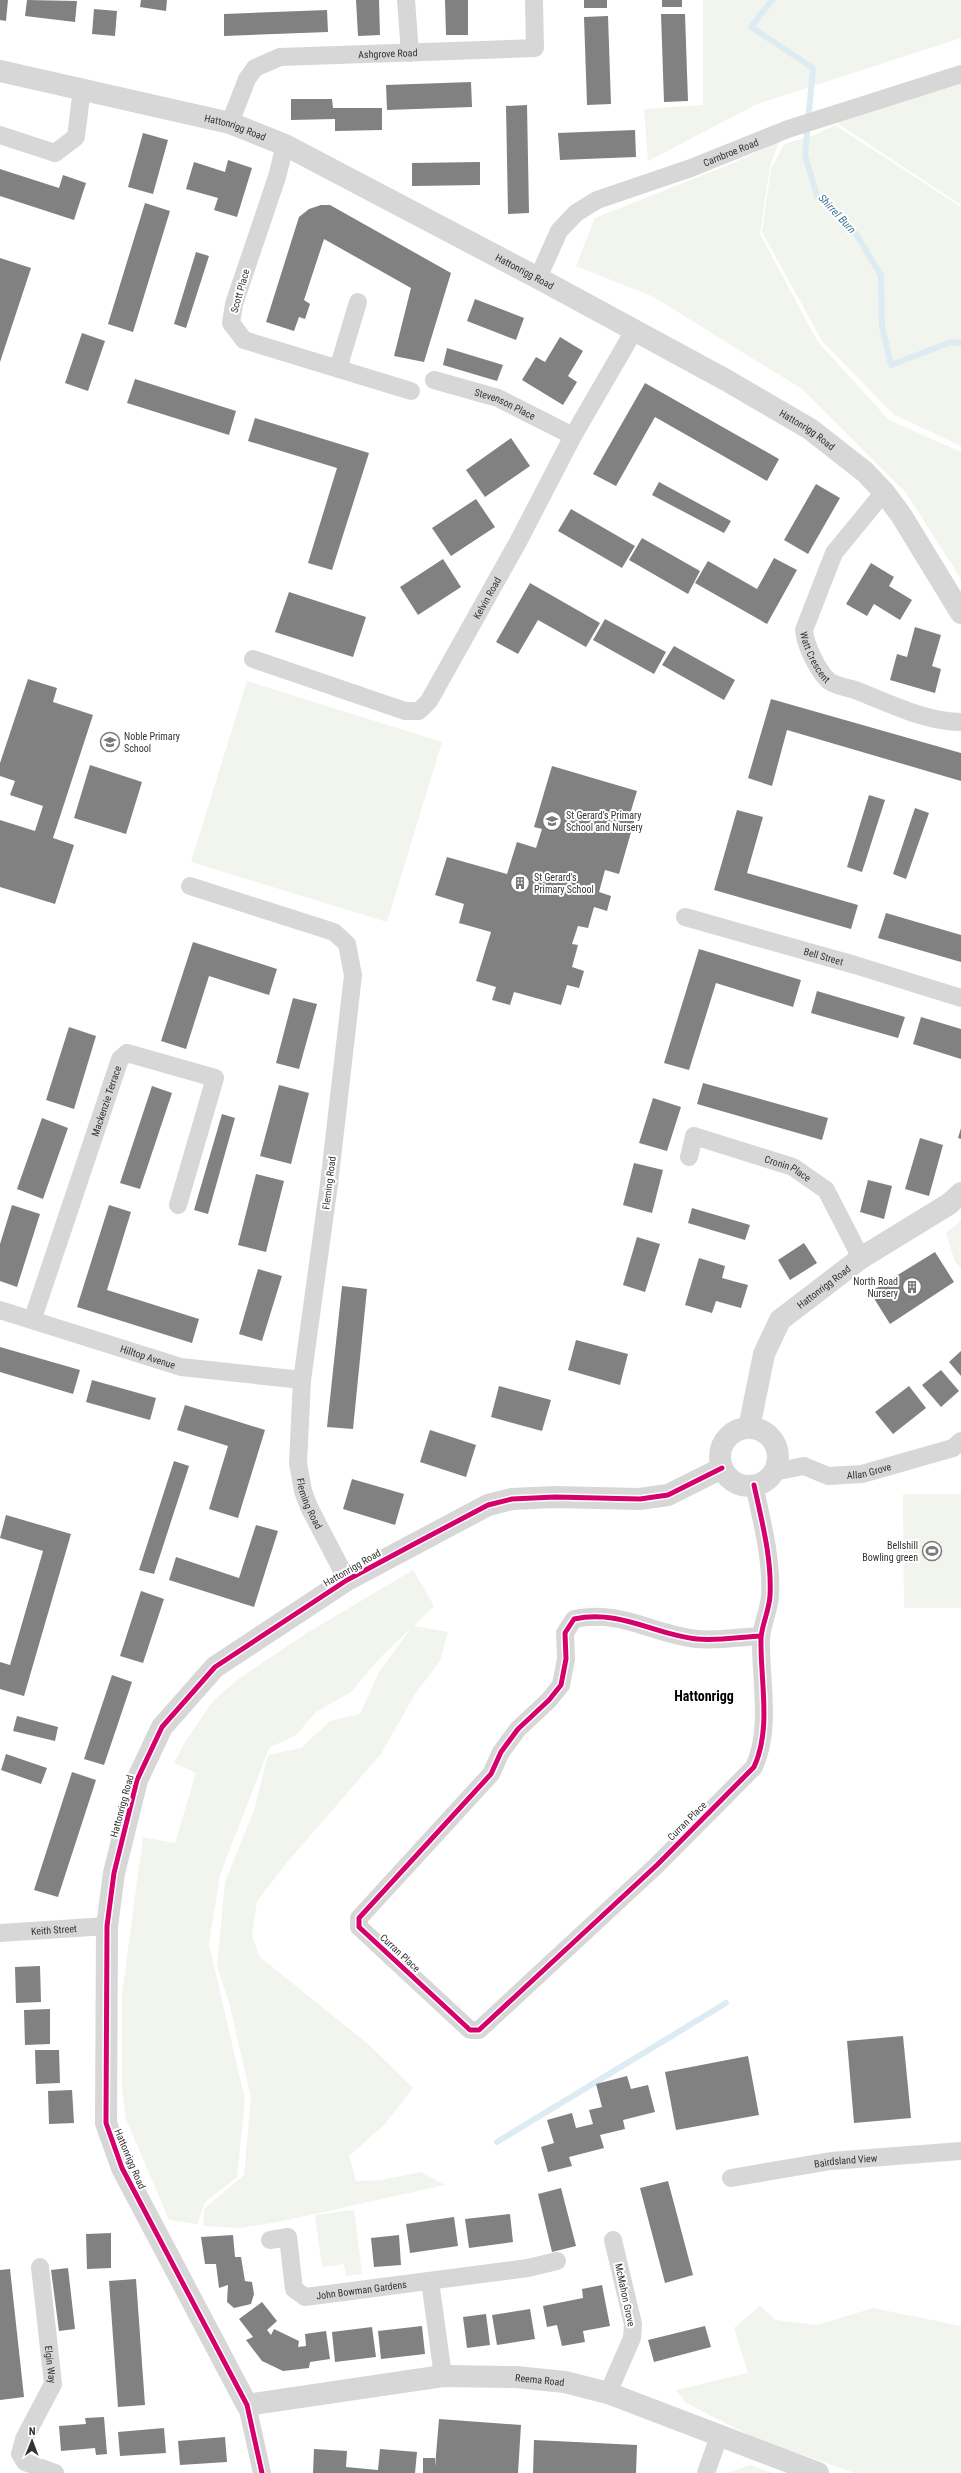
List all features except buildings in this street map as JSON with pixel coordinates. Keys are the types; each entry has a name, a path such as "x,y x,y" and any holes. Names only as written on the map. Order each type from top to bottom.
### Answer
{"street":[{"path":"406,0 410,53"},
{"name":"Ashgrove Road","path":"230,123 247,79 255,68 280,57 535,48 534,0"},
{"name":"Hattonrigg Road","path":"0,72 82,88 230,123 284,145 635,329 810,429 865,472 884,492 961,613"},
{"name":"Carnbroe Road","path":"538,278 559,231 576,213 597,200 691,168 788,129 961,74"},
{"path":"0,135 55,153 76,137 82,88"},
{"name":"Scott Place","path":"284,145 277,177 234,304 231,323 244,340 411,391"},
{"path":"338,369 358,302"},
{"name":"Kelvin Road","path":"253,660 405,711 419,710 429,702 518,542 573,436 635,329"},
{"name":"Stevenson Place","path":"434,380 498,398 573,436"},
{"name":"Watt Crescent","path":"884,492 834,552 804,630 805,640 810,654 829,681 929,717 948,722 961,722"},
{"name":"Fleming Road","path":"190,886 334,932 347,944 353,975 329,1184 302,1380 298,1463 303,1491 347,1580"},
{"name":"Bell Street","path":"685,917 855,965 961,998"},
{"name":"Mackenzie Terrace","path":"33,1318 120,1059 127,1053 215,1078 178,1205"},
{"name":"Cronin Place","path":"689,1157 694,1136 793,1167 826,1190 861,1258"},
{"name":"Hattonrigg Road","path":"749,1428 764,1354 780,1320 861,1258 949,1204 961,1192"},
{"name":"Hilltop Avenue","path":"0,1310 33,1318 181,1367 302,1380"},
{"path":"749,1428 759,1430 772,1440 777,1449 778,1461 773,1472 764,1482 754,1485 739,1484 730,1479 722,1468 720,1459 724,1442 731,1434 739,1429 749,1428"},
{"name":"Allan Grove","path":"773,1472 804,1466 828,1476 862,1474 953,1448 961,1441"},
{"name":"Hattonrigg Road","path":"262,2473 247,2405 126,2175 106,2124 107,1926 114,1873 137,1780 162,1727 214,1667 347,1580 488,1504 512,1499 555,1497 640,1499 668,1495 722,1468"},
{"name":"Curran Place","path":"754,1485 766,1540 770,1594 768,1612 761,1636 763,1730 761,1751 754,1767 657,1865 479,2030 470,2030 359,1927 359,1918 491,1774 501,1752 518,1729 549,1700 561,1685 566,1659 565,1633 574,1620 590,1616 629,1620 667,1633 698,1639 761,1636"},
{"name":"Keith Street","path":"0,1933 107,1926"},
{"name":"Bairdsland View","path":"731,2178 831,2161 961,2151"},
{"name":"John Bowman Gardens","path":"270,2240 288,2237 294,2289 304,2297 528,2268 557,2261"},
{"name":"McMahon Grove","path":"608,2393 632,2338 633,2324 613,2240"},
{"name":"Elgin Way","path":"40,2267 54,2384 24,2439 20,2454 25,2462 55,2473"},
{"path":"430,2281 443,2376"},
{"name":"Reema Road","path":"247,2405 443,2376 516,2377 565,2382 608,2393 818,2473"},
{"path":"706,2473 719,2436"}],"shaded area":[{"path":"703,0 961,0 961,38 757,104 648,161 644,109 703,105"},
{"path":"961,81 961,205 837,123"},
{"path":"835,125 961,207 961,446 893,414 822,341 762,232 771,169 784,144 815,135"},
{"path":"779,141 770,167 760,234 818,342 889,420 961,452 961,579 906,493 802,389 654,297 576,266 595,218 731,164"},
{"path":"247,681 442,742 387,922 191,862"},
{"path":"961,1221 961,1267 955,1262 946,1233"},
{"name":"Bellshill Bowling green","path":"903,1494 961,1494 961,1608 904,1608"},
{"path":"413,1570 434,1606 414,1626 448,1632 440,1661 415,1694 381,1754 289,1860 257,1901 252,1936 260,1957 368,2044 413,2088 384,2125 349,2156 356,2181 382,2180 421,2172 445,2185 278,2222 240,2228 203,2226 204,2209 244,2175 251,2098 229,2002 217,1966 225,1882 254,1810 268,1755 301,1748 330,1721 360,1714 379,1672 412,1627 377,1661 351,1692 316,1712 296,1735 269,1748 220,1875 209,1944 245,2100 237,2177 205,2202 197,2224 169,2220 126,2119 122,2090 122,1994 143,1837 175,1843 196,1773 174,1763 185,1742 213,1701 237,1680 307,1633"},
{"path":"354,2210 362,2274 346,2276 344,2264 322,2267 315,2215"},
{"path":"760,2306 776,2320 817,2325 873,2308 961,2326 961,2473 855,2473 761,2441 686,2403 676,2390 748,2373 734,2328"},
{"path":"750,2465 772,2473 728,2473"}],"waterway":[{"name":"Shirrel Burn","path":"772,0 751,27 813,68 805,155 817,196 854,231 881,275 882,326 891,365 951,342 961,343"},
{"path":"497,2142 726,2003"}],"cycle path":[{"path":"262,2473 247,2405 122,2168 106,2123 107,1926 114,1873 137,1780 162,1727 215,1667 347,1580 416,1543 488,1505 512,1499 555,1497 640,1499 668,1495 722,1468"},
{"path":"754,1485 766,1540 770,1582 770,1596 761,1638 764,1704 763,1736 754,1767 657,1865 479,2030 470,2030 359,1927 359,1918 491,1774 501,1752 518,1729 549,1700 561,1685 566,1659 565,1633 574,1619 606,1617 636,1623 697,1639 761,1636"}],"place":[{"name":"Noble Primary School","path":"110,742"},
{"name":"St Gerard's Primary School and Nursery","path":"552,821"},
{"name":"St Gerard's Primary School","path":"520,883"},
{"name":"North Road Nursery","path":"912,1287"},
{"name":"Bellshill Bowling green","path":"932,1551"}],"district":[{"name":"Hattonrigg","path":"704,1696"}]}
